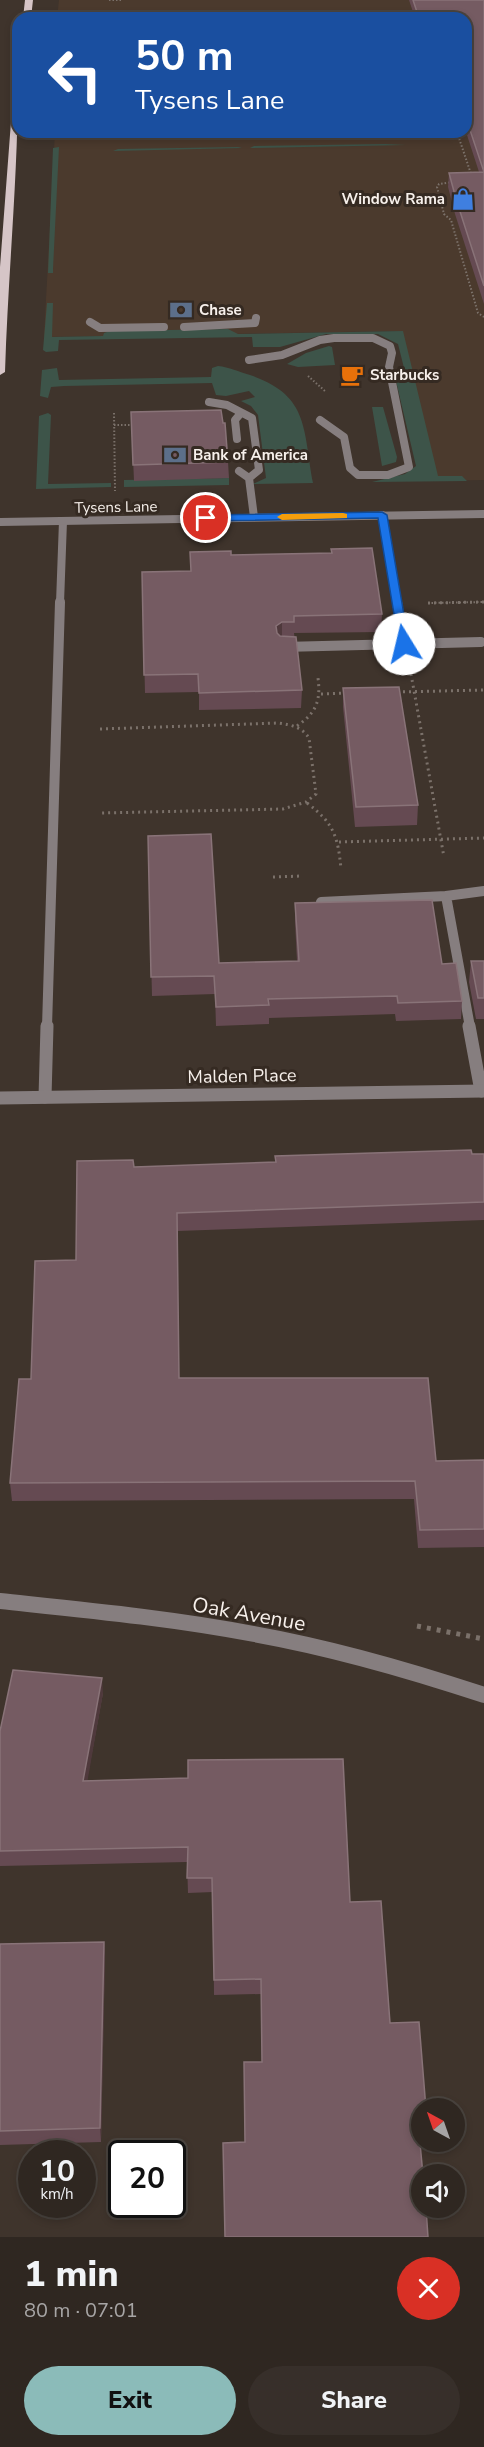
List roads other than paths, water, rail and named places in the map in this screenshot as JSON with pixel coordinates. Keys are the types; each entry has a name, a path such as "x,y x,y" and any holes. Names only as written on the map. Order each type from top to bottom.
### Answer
{"main road":[{"path":"0,372 3,288 14,138"}],"street":[{"path":"184,327 245,325 255,323 256,318"},
{"path":"90,322 100,327 164,327"},
{"path":"249,360 282,355 320,340 334,338 373,338 390,346 392,353 389,367 409,467 388,475 358,475 350,468 344,437 320,420"},
{"path":"209,402 220,403 252,418 259,470 249,478"},
{"path":"237,439 235,420 241,413"},
{"path":"238,471 249,478"},
{"path":"249,478 254,517"},
{"name":"Tysens Lane","path":"0,522 484,514"},
{"path":"382,515 404,644"},
{"path":"45,1097 63,521"},
{"path":"282,647 481,642"},
{"path":"311,903 447,896 484,891"},
{"path":"447,896 482,1091"},
{"name":"Malden Place","path":"0,1098 482,1091"},
{"name":"Oak Avenue","path":"0,1601 151,1618 289,1641 433,1678 484,1695"}],"place":[{"name":"Window Rama","path":"463,199"},
{"name":"Chase","path":"181,310"},
{"name":"Starbucks","path":"352,375"},
{"name":"Bank of America","path":"175,455"}]}
